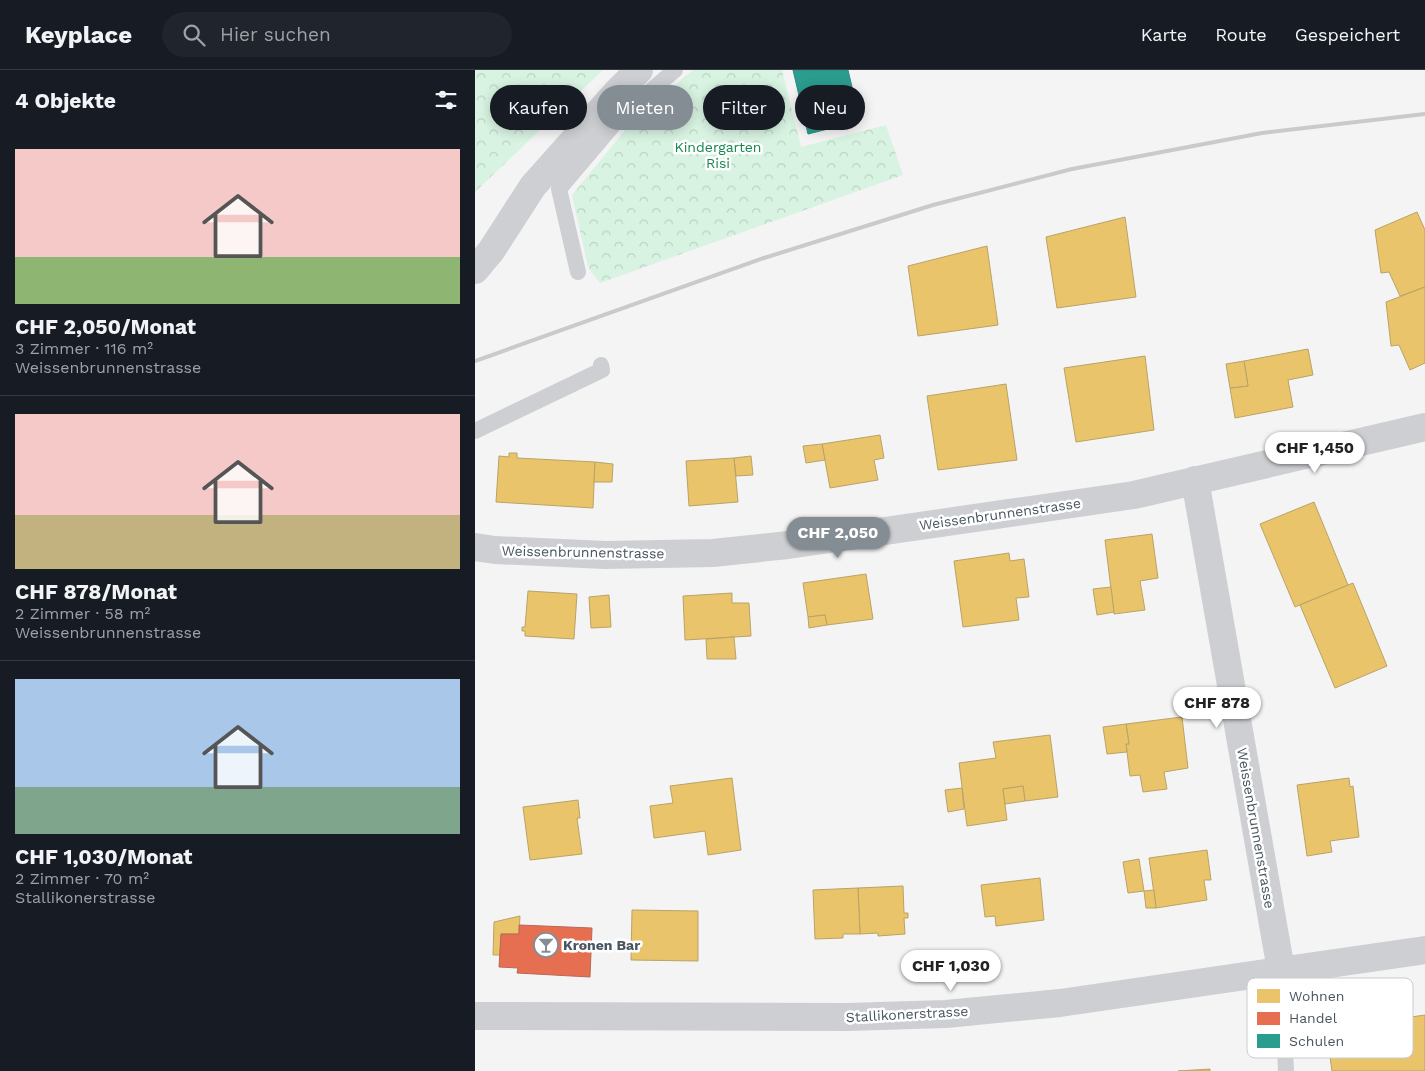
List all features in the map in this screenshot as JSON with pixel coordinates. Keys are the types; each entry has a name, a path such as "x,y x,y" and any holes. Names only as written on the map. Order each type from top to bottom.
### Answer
{"street":[{"path":"483,261 533,186 639,70"},
{"name":"Weissenbrunnenstrasse","path":"475,547 495,550 605,556 713,553 788,545 1134,495 1425,426"},
{"name":"Weissenbrunnenstrasse","path":"1195,480 1281,970"},
{"name":"Stallikonerstrasse","path":"475,1016 847,1017 946,1014 1060,1003 1425,950"}],"lane":[{"path":"578,272 559,189 620,117 675,70"},
{"path":"475,431 602,370 601,365"},
{"path":"1281,970 1281,978"},
{"path":"1285,1058 1286,1071"}],"green space":[{"path":"475,70 603,70 587,85 490,85 490,130 540,130 475,192"},
{"name":"Kindergarten Risi","path":"693,70 782,70 795,123 795,130 797,130 801,147 886,125 903,175 600,283 588,267 572,195 625,130 693,130 693,85 675,85"}],"building: Wohnen":[{"path":"1417,212 1425,230 1425,287 1400,296 1389,272 1381,273 1375,230"},
{"path":"1125,217 1136,297 1057,308 1046,237"},
{"path":"987,246 998,325 918,336 908,266"},
{"path":"1425,287 1425,363 1410,370 1399,345 1391,346 1386,302"},
{"path":"1308,349 1313,375 1288,380 1293,407 1235,418 1230,388 1248,386 1244,361"},
{"path":"1145,356 1154,430 1076,442 1064,368"},
{"path":"1244,361 1248,386 1230,388 1226,364"},
{"path":"1006,384 1017,460 938,470 927,396"},
{"path":"880,435 884,458 874,460 878,480 830,488 822,444"},
{"path":"822,444 825,460 806,463 803,446"},
{"path":"509,453 517,453 517,458 595,462 593,508 496,502 499,456 509,457"},
{"path":"751,456 753,475 736,476 734,458"},
{"path":"734,458 738,502 689,506 686,461"},
{"path":"595,462 613,464 612,482 594,482"},
{"path":"1314,502 1348,585 1295,607 1260,524"},
{"path":"1152,534 1158,578 1140,581 1145,610 1114,614 1105,540"},
{"path":"1009,553 1010,561 1024,559 1029,597 1016,598 1019,620 963,627 954,561"},
{"path":"866,574 873,619 827,625 825,615 808,617 803,583"},
{"path":"1353,583 1387,666 1335,688 1300,605"},
{"path":"1111,587 1114,612 1097,615 1093,589"},
{"path":"528,591 577,594 574,639 525,636 525,631 522,631 522,627 525,627"},
{"path":"732,593 732,603 749,603 751,636 685,640 683,596"},
{"path":"609,595 611,627 591,628 589,597"},
{"path":"825,615 827,625 809,628 808,617"},
{"path":"734,637 736,659 707,659 706,639"},
{"path":"1182,717 1188,768 1164,772 1167,789 1143,792 1140,775 1130,776 1126,744 1129,744 1126,724"},
{"path":"1126,724 1129,744 1126,744 1127,752 1107,754 1103,727"},
{"path":"1050,735 1058,797 1025,801 1023,786 1003,789 1007,820 967,826 959,763 996,758 993,742"},
{"path":"732,778 741,850 708,855 705,831 654,838 650,806 673,803 670,786"},
{"path":"1349,778 1350,787 1353,786 1359,837 1330,841 1332,852 1307,856 1297,785"},
{"path":"1023,786 1025,801 1005,804 1003,789"},
{"path":"962,788 964,809 948,812 945,790"},
{"path":"578,800 580,818 577,818 582,854 530,860 523,807"},
{"path":"1207,850 1211,880 1204,880 1207,900 1156,908 1149,858"},
{"path":"1139,859 1144,891 1128,893 1123,862"},
{"path":"1040,878 1044,920 996,926 995,916 985,917 981,885"},
{"path":"903,886 904,913 908,913 908,918 904,918 905,934 878,936 878,933 860,934 858,888"},
{"path":"858,888 860,934 843,934 843,938 815,939 813,890"},
{"path":"1154,890 1156,908 1146,908 1144,891"},
{"path":"632,910 698,911 698,961 631,960"},
{"path":"520,916 519,934 501,934 500,955 493,955 494,922"},
{"path":"1425,1015 1425,1071 1332,1071 1330,1058 1413,1058 1413,1017"},
{"path":"1210,1069 1210,1071 1178,1071"}],"building: Handel":[{"name":"Kronen Bar","path":"519,925 592,928 590,977 517,973 518,968 499,967 501,934 519,934"}],"building: Schulen":[{"path":"793,70 848,70 852,85 797,85"},
{"path":"807,130 824,130 808,134"}],"railway":[{"path":"475,361 764,258 933,205 1072,169 1262,133 1425,114"}],"place":[{"name":"Kronen Bar","path":"546,945"}]}
